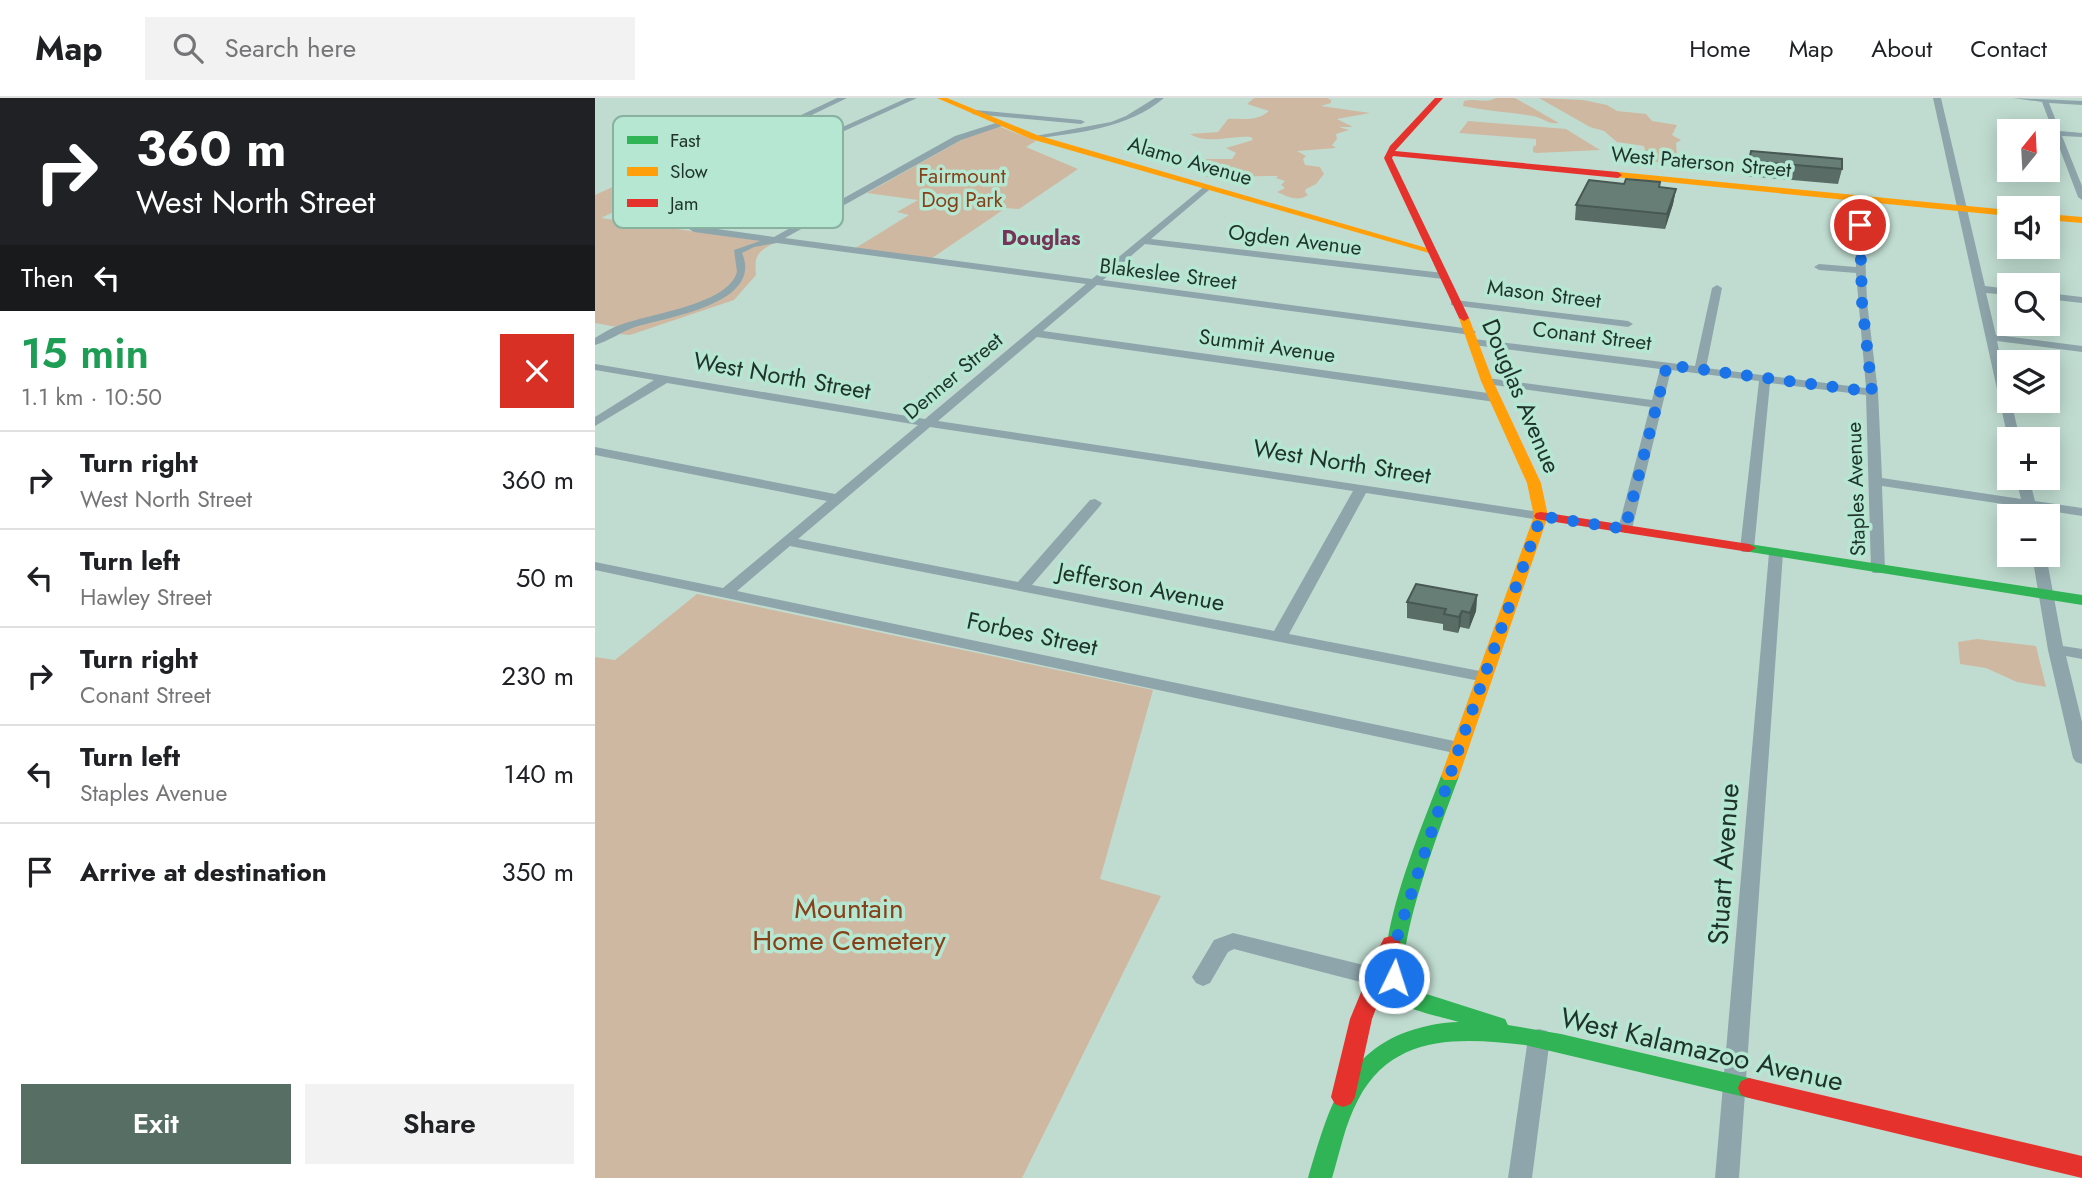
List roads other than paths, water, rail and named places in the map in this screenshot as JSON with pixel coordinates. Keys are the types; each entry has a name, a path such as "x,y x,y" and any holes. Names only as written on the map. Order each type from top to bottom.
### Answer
{"street":[{"path":"802,116 843,98"},
{"path":"843,131 913,98"},
{"name":"Alamo Avenue","path":"941,98 1034,138 1402,243 1430,248"},
{"path":"1034,138 1113,124 1129,118 1160,98"},
{"path":"1420,98 1438,99"},
{"path":"1937,98 2011,427"},
{"path":"2017,98 2082,103"},
{"path":"1390,153 1438,99"},
{"path":"2044,99 2052,119"},
{"path":"975,112 1081,122"},
{"path":"843,202 958,138 999,124"},
{"path":"2060,133 2082,135"},
{"path":"2060,138 2071,156 2082,197"},
{"name":"West Paterson Street","path":"1390,153 1997,212"},
{"name":"Douglas Avenue","path":"1390,153 1388,158 1472,337 1487,381 1534,483 1541,516"},
{"name":"Denner Street","path":"725,594 1206,188"},
{"name":"Staples Avenue","path":"1859,198 1861,271 1872,392 1878,570"},
{"path":"2060,218 2082,220"},
{"name":"Blakeslee Street","path":"696,228 723,234 1472,337"},
{"path":"737,252 751,245 773,241 796,228"},
{"path":"595,342 623,328 711,299 730,289 742,271 737,252 723,234"},
{"name":"Ogden Avenue","path":"1143,241 1443,276"},
{"path":"1819,267 1861,271"},
{"path":"1700,369 1717,288"},
{"path":"1980,289 1997,291"},
{"path":"2060,297 2082,300"},
{"name":"Mason Street","path":"1455,303 1628,324"},
{"name":"Summit Avenue","path":"1034,333 1495,398"},
{"name":"Conant Street","path":"1472,337 1872,392"},
{"path":"1989,337 2082,349"},
{"path":"1625,529 1667,365"},
{"name":"West North Street","path":"595,368 2082,600"},
{"path":"1747,549 1765,378"},
{"path":"595,422 665,379"},
{"path":"1487,381 1656,404"},
{"path":"595,451 840,499"},
{"path":"1874,481 1999,504"},
{"path":"1279,637 1361,488"},
{"path":"1022,587 1095,503"},
{"path":"2060,511 2082,512"},
{"path":"1320,1178 1340,1115 1347,1069 1375,977 1398,934 1459,748 1541,516"},
{"name":"Jefferson Avenue","path":"789,542 1485,677"},
{"name":"Stuart Avenue","path":"1727,1178 1776,553"},
{"name":"Forbes Street","path":"595,566 1459,748"},
{"path":"2041,567 2056,650 2082,758"},
{"path":"2056,650 2082,654"},
{"path":"1398,934 1394,978 1399,991 1408,998 1539,1038 1520,1178"},
{"path":"1203,977 1221,946 1233,941 1375,977"},
{"name":"West Kalamazoo Avenue","path":"1340,1115 1366,1069 1379,1056 1413,1039 1484,1033 1539,1038 2082,1167"}],"district":[{"name":"Douglas","path":"1041,238"}],"park label":[{"name":"Fairmount Dog Park","path":"962,188"},
{"name":"Mountain Home Cemetery","path":"849,924"}]}
